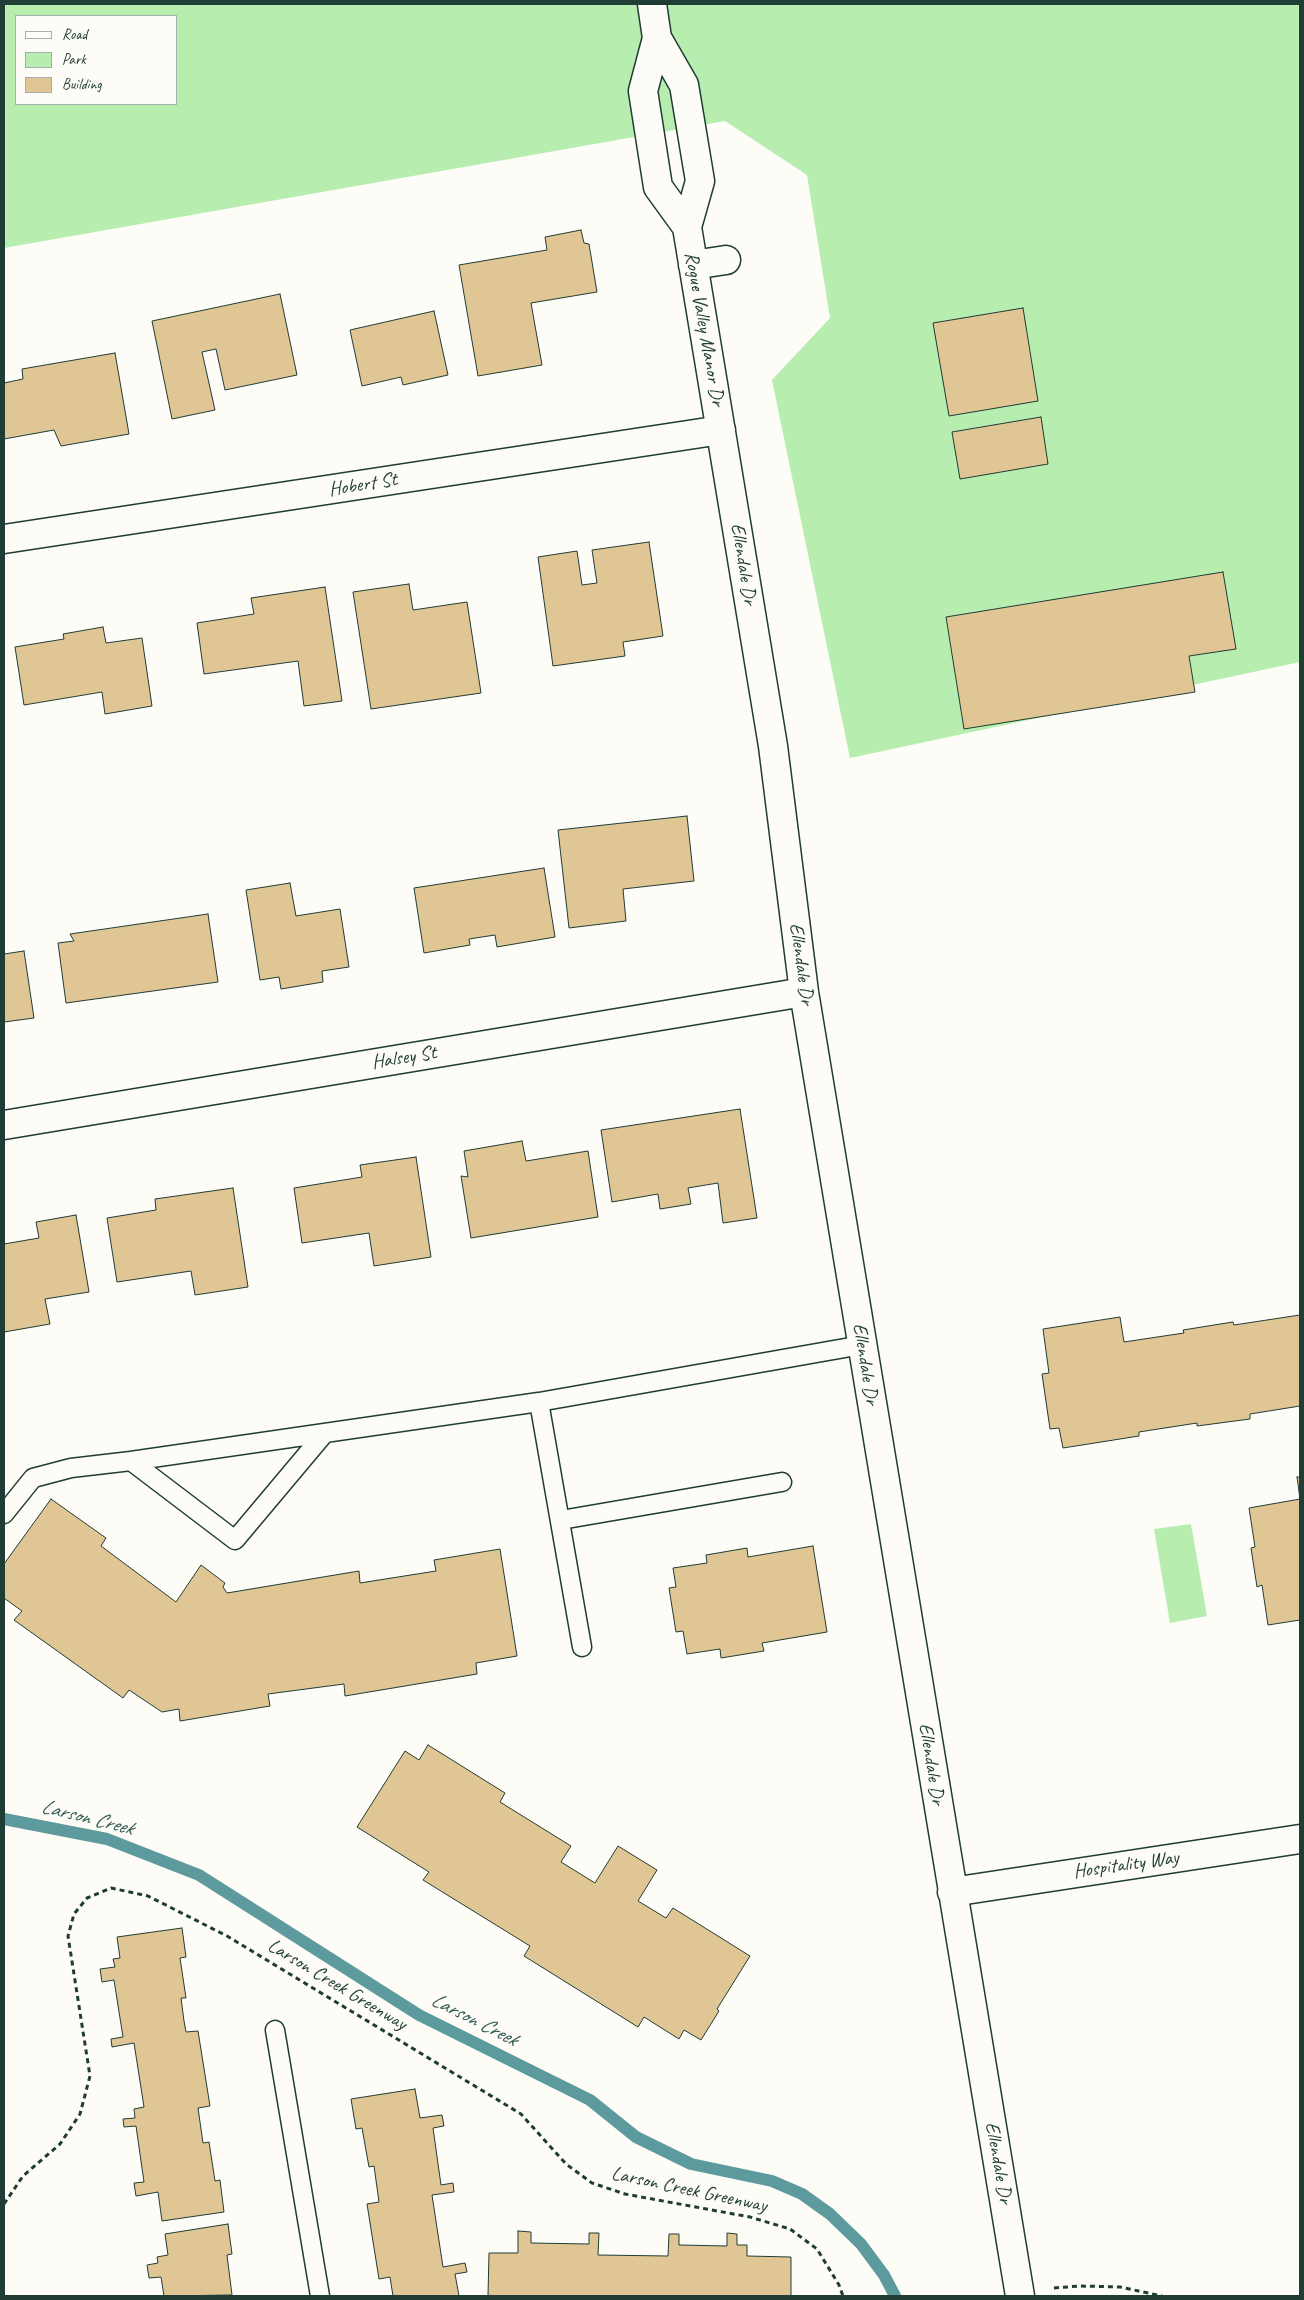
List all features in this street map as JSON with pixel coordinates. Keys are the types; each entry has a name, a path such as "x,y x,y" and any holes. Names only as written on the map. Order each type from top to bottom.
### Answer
{"street":[{"path":"652,4 657,38 684,86 700,181 687,227"},
{"path":"657,38 643,91 658,187 687,227"},
{"name":"Rogue Valley Manor Dr","path":"687,227 721,430"},
{"path":"693,265 726,260"},
{"name":"Hobert St","path":"4,539 721,430"},
{"name":"Ellendale Dr","path":"721,430 773,746 804,992 1020,2296"},
{"name":"Halsey St","path":"4,1125 804,992"},
{"name":"Hospitality Way","path":"952,1892 1300,1839"}],"lane":[{"path":"4,1514 33,1478 71,1468 324,1434 539,1402 862,1345"},
{"path":"539,1402 582,1647"},
{"path":"131,1461 235,1540 324,1434"},
{"path":"561,1520 782,1482"},
{"path":"275,2030 320,2296"}],"path":[{"name":"Larson Creek Greenway","path":"4,2204 23,2176 60,2144 80,2114 90,2076 68,1936 74,1914 87,1898 111,1888 148,1896 227,1936 521,2114 566,2164 592,2183 625,2194 750,2217 790,2229 817,2249 839,2285 843,2296"},
{"path":"1048,2289 1080,2286 1120,2287 1162,2296"}],"green space":[{"path":"4,4 1300,4 1300,662 850,758 772,380 830,318 807,175 725,121 4,248"},
{"path":"1191,1524 1207,1616 1170,1623 1154,1529"}],"building":[{"path":"581,230 584,243 589,244 597,292 531,303 542,365 478,376 459,265 547,250 545,237"},
{"path":"280,294 297,375 225,390 216,349 202,352 215,410 172,419 152,321"},
{"path":"1023,308 1038,401 949,416 933,323"},
{"path":"434,311 448,375 403,385 401,377 362,386 350,330"},
{"path":"115,353 129,434 61,446 54,430 4,439 4,383 23,379 22,369"},
{"path":"1041,417 1048,464 960,479 952,432"},
{"path":"649,542 663,636 623,642 625,656 553,666 538,557 577,551 582,585 597,583 592,550"},
{"path":"1223,572 1236,649 1189,656 1195,692 964,729 946,617"},
{"path":"409,584 413,610 467,602 481,693 371,709 353,592"},
{"path":"325,587 342,701 304,706 298,661 204,674 197,623 254,614 251,598"},
{"path":"103,627 106,643 142,638 152,706 105,714 102,692 24,705 15,647 64,639 63,634"},
{"path":"687,816 694,881 623,889 626,921 569,928 558,830"},
{"path":"544,868 555,937 497,947 495,935 469,939 470,945 424,953 414,888"},
{"path":"290,883 296,916 340,909 349,967 322,971 323,982 281,989 279,977 260,980 246,890"},
{"path":"208,914 218,982 66,1003 58,943 74,941 70,934"},
{"path":"24,951 34,1018 4,1022 4,954"},
{"path":"740,1109 757,1218 723,1223 718,1183 688,1188 691,1204 660,1209 658,1194 612,1202 601,1130"},
{"path":"522,1141 526,1161 588,1151 598,1217 471,1238 461,1176 468,1177 464,1151"},
{"path":"416,1157 431,1257 374,1266 369,1233 302,1243 294,1188 362,1177 360,1165"},
{"path":"233,1188 248,1287 195,1295 191,1271 117,1282 107,1218 156,1210 155,1199"},
{"path":"76,1215 89,1292 45,1299 50,1324 4,1332 4,1244 39,1238 36,1222"},
{"path":"1300,1315 1300,1406 1250,1414 1250,1419 1197,1426 1197,1423 1139,1432 1139,1436 1063,1448 1059,1428 1050,1429 1042,1374 1049,1373 1043,1329 1120,1317 1124,1342 1184,1333 1183,1330 1233,1322 1234,1325"},
{"path":"1297,1477 1300,1477 1300,1499"},
{"path":"51,1499 106,1538 101,1546 176,1602 201,1565 225,1583 223,1587 227,1593 359,1571 360,1583 436,1571 434,1560 500,1549 517,1656 476,1663 477,1674 345,1696 344,1684 268,1694 270,1706 180,1721 179,1709 162,1712 129,1690 123,1698 14,1620 22,1611 4,1598 4,1564"},
{"path":"1300,1499 1300,1620 1268,1625 1262,1585 1257,1587 1251,1548 1255,1547 1249,1508"},
{"path":"813,1546 827,1632 762,1643 764,1651 721,1658 720,1649 687,1654 683,1631 676,1632 669,1588 676,1587 673,1568 707,1563 706,1555 747,1548 748,1557"},
{"path":"428,1745 505,1793 500,1802 571,1846 561,1862 595,1883 618,1846 657,1870 638,1901 666,1918 673,1908 750,1956 717,2009 719,2011 701,2040 684,2030 679,2039 644,2017 638,2027 524,1956 530,1946 423,1880 429,1872 357,1827 405,1751 419,1760"},
{"path":"182,1928 186,1957 180,1958 186,1998 181,1998 184,2021 186,2032 198,2031 210,2106 198,2108 203,2143 209,2142 215,2181 220,2180 224,2212 162,2221 158,2192 136,2196 134,2183 144,2182 136,2126 124,2127 123,2119 135,2118 134,2109 144,2107 134,2043 112,2047 111,2039 123,2037 114,1980 102,1982 100,1969 115,1967 113,1959 120,1958 117,1937"},
{"path":"415,2089 420,2118 442,2115 444,2126 433,2128 441,2185 453,2183 454,2192 432,2195 443,2267 465,2263 467,2272 455,2274 459,2296 393,2296 390,2277 379,2279 367,2204 379,2202 374,2166 369,2167 362,2128 356,2129 351,2099"},
{"path":"228,2224 232,2254 227,2255 232,2295 164,2296 161,2277 149,2278 147,2265 158,2263 157,2257 168,2255 165,2234"},
{"path":"518,2231 531,2232 531,2243 589,2244 589,2233 599,2233 598,2255 668,2256 669,2234 679,2234 679,2245 727,2246 727,2233 737,2234 737,2245 747,2245 747,2256 791,2257 791,2296 488,2296 489,2253 518,2253"}],"waterway":[{"name":"Larson Creek","path":"4,1819 107,1839 199,1875 419,2015 590,2100 636,2137 691,2164 772,2181 802,2194 830,2214 861,2244 884,2275 895,2296"}]}
